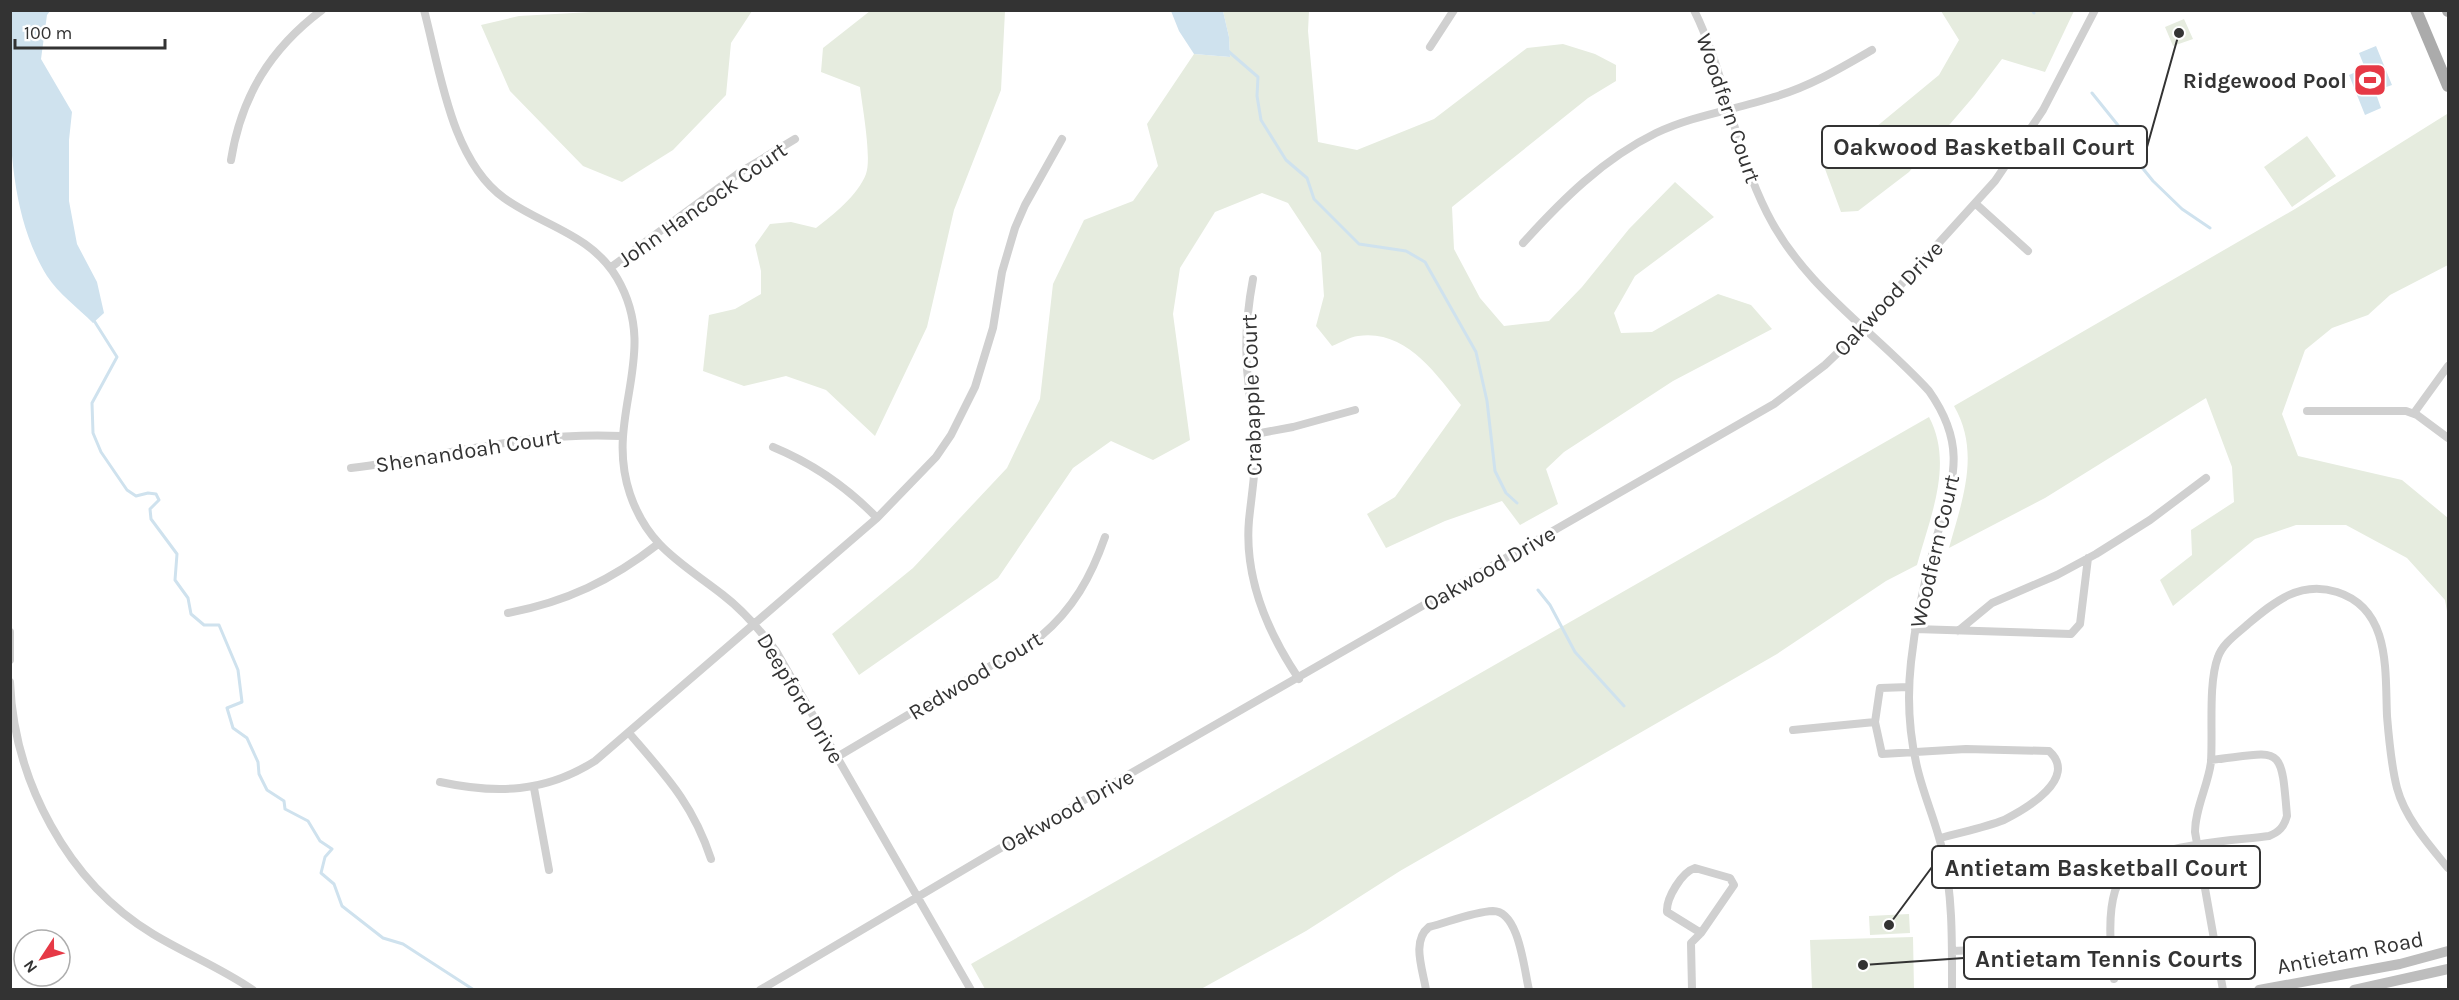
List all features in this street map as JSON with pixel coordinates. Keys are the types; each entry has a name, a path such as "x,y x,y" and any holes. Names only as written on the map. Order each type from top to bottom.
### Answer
{"main road":[{"path":"2416,10 2448,86"}],"street":[{"path":"231,160 240,116 259,75 285,42 322,10"},
{"name":"Deepford Drive","path":"424,10 458,136 474,167 502,196 583,241 610,268 628,302 635,332 636,353 621,435 622,458 630,494 647,530 658,544 693,575 722,594 756,624 776,651 971,990"},
{"path":"1430,47 1454,10"},
{"name":"Woodfern Court","path":"1695,10 1709,45 1749,173 1778,232 1806,272 1929,391 1939,404 1951,435 1954,455 1950,492 1933,548 1915,629 1909,687 1914,752 1940,838 1947,881 1952,990"},
{"name":"Oakwood Drive","path":"760,990 917,897 1774,404 1825,365 1976,204 2018,149 2043,110 2095,10"},
{"path":"1523,243 1574,190 1608,161 1667,128 1806,86 1872,50"},
{"name":"John Hancock Court","path":"610,268 739,173 795,139"},
{"path":"440,782 491,790 534,788 579,771 629,733 877,518 936,457 964,411 984,362 993,328 1002,272 1015,228 1025,205 1062,139"},
{"path":"1976,204 2028,251"},
{"name":"Crabapple Court","path":"1253,279 1246,327 1246,359 1255,434 1254,483 1249,521 1251,565 1267,623 1299,679"},
{"path":"2414,413 2448,366"},
{"path":"1255,434 1293,428 1355,410"},
{"path":"2307,411 2406,411 2414,413 2448,438"},
{"name":"Shenandoah Court","path":"351,468 400,462 523,438 578,434 621,435"},
{"path":"773,447 820,469 843,486 877,518"},
{"path":"1958,631 1992,603 2057,575 2150,520 2206,478"},
{"name":"Redwood Court","path":"837,757 1041,636 1059,621 1080,593 1105,537"},
{"path":"508,613 555,602 581,592 614,575 658,544"},
{"path":"1915,629 2071,634 2080,624 2088,558"},
{"path":"2223,990 2197,846 2195,822 2211,760 2215,665 2224,646 2274,602 2307,589 2330,590 2351,598 2369,614 2382,643 2389,736 2398,790 2419,830 2448,868"},
{"path":"10,632 10,660"},
{"path":"10,682 14,719 32,785 52,828 80,868 109,899 152,933 253,990"},
{"path":"1909,687 1880,688 1875,722 1882,754 1966,749 2049,751 2059,763 2060,770 2054,782 2017,813 2002,820 1940,838"},
{"path":"1793,730 1875,722"},
{"path":"629,733 692,811 711,859"},
{"path":"2114,979 2112,920 2115,890 2138,862 2149,856 2197,846 2269,836 2282,828 2287,816 2283,770 2277,758 2266,754 2211,760"},
{"path":"534,788 549,870"},
{"path":"1692,990 1691,943 1701,933 1734,885 1730,878 1695,868 1684,874 1668,904 1667,912 1701,933"},
{"path":"1425,990 1419,944 1423,932 1429,927 1494,911 1506,915 1514,925 1529,990"},
{"path":"1952,951 2025,948"},
{"name":"Antietam Road","path":"2259,990 2400,964 2448,951"},
{"name":"Antietam Road","path":"2354,990 2448,969"}],"shaded area":[{"path":"609,11 752,11 731,43 726,95 673,150 622,182 583,166 510,91 481,25 519,16"},
{"path":"870,11 1005,11 1001,90 954,210 927,327 875,436 826,390 786,376 744,386 703,371 709,315 735,309 761,294 761,271 755,245 770,224 791,222 816,228 851,197 866,174 868,156 860,87 821,72 823,48"},
{"path":"1223,11 1309,11 1308,31 1318,142 1357,150 1434,119 1527,48 1563,44 1595,54 1616,65 1616,81 1588,98 1452,207 1454,249 1480,298 1504,326 1549,321 1582,287 1629,229 1675,182 1714,217 1635,276 1614,313 1621,333 1652,332 1718,294 1751,305 1772,329 1673,381 1564,452 1546,469 1558,504 1520,525 1502,501 1445,521 1386,548 1367,514 1395,497 1461,405 1430,367 1405,346 1391,339 1358,336 1332,346 1316,326 1324,296 1321,253 1288,203 1262,193 1215,212 1180,268 1173,314 1190,440 1153,460 1111,441 1073,468 998,578 859,675 832,634 913,568 1007,468 1040,399 1053,284 1084,220 1133,201 1158,166 1147,124 1194,54 1230,57 1229,37"},
{"path":"1941,11 2074,11 2045,72 2002,59 1974,96 1909,172 1858,211 1841,212 1825,169 1939,75 1959,40"},
{"path":"2184,19 2193,39 2173,46 2165,27"},
{"path":"2447,114 2448,265 2390,295 2368,315 2332,328 2305,350 2282,414 2298,456 2402,480 2448,518 2448,617 2445,600 2407,558 2346,525 2296,525 2255,539 2173,606 2160,580 2192,555 2191,530 2234,502 2232,467 2206,398 2045,498 1949,548 1963,495 1968,459 1962,423 1954,406 2295,209"},
{"path":"2307,136 2336,176 2292,207 2264,167"},
{"path":"1929,417 1940,453 1940,472 1933,509 1917,565 1886,581 1777,654 1400,871 1306,931 1201,989 985,989 971,964"},
{"path":"1909,914 1910,933 1870,935 1869,916"},
{"path":"1913,937 1914,989 1812,989 1810,940"}],"water":[{"path":"11,10 50,11 47,15 41,59 72,112 69,140 69,201 77,244 97,282 104,313 93,323 62,294 47,276 32,247 22,215 11,147"},
{"path":"1171,11 1223,11 1229,37 1230,57 1194,54 1179,31"},
{"name":"Ridgewood Pool","path":"2376,46 2392,85 2375,91 2381,108 2365,115 2349,75 2365,68 2359,53"}],"waterway":[{"path":"1228,51 1258,77 1257,96 1261,120 1286,160 1307,178 1314,199 1359,244 1406,251 1425,262 1476,352 1487,401 1495,471 1506,493 1517,503"},
{"path":"2092,93 2121,129 2127,149 2153,181 2182,209 2210,228"},
{"path":"93,319 117,357 92,403 93,433 101,452 127,490 136,496 156,494 159,500 150,509 151,519 177,554 175,580 188,598 191,614 204,625 219,625 238,670 242,702 227,708 233,728 247,738 267,790 284,801 285,809 308,821 320,841 332,849 325,857 321,873 334,884 342,906 383,938 403,944 474,990"},
{"path":"1538,590 1550,605 1575,652 1624,706"}],"place":[{"name":"Oakwood Basketball Court","path":"2179,33"},
{"name":"Ridgewood Pool","path":"2370,80"},
{"name":"Antietam Basketball Court","path":"1889,925"},
{"name":"Antietam Tennis Courts","path":"1863,965"}]}
